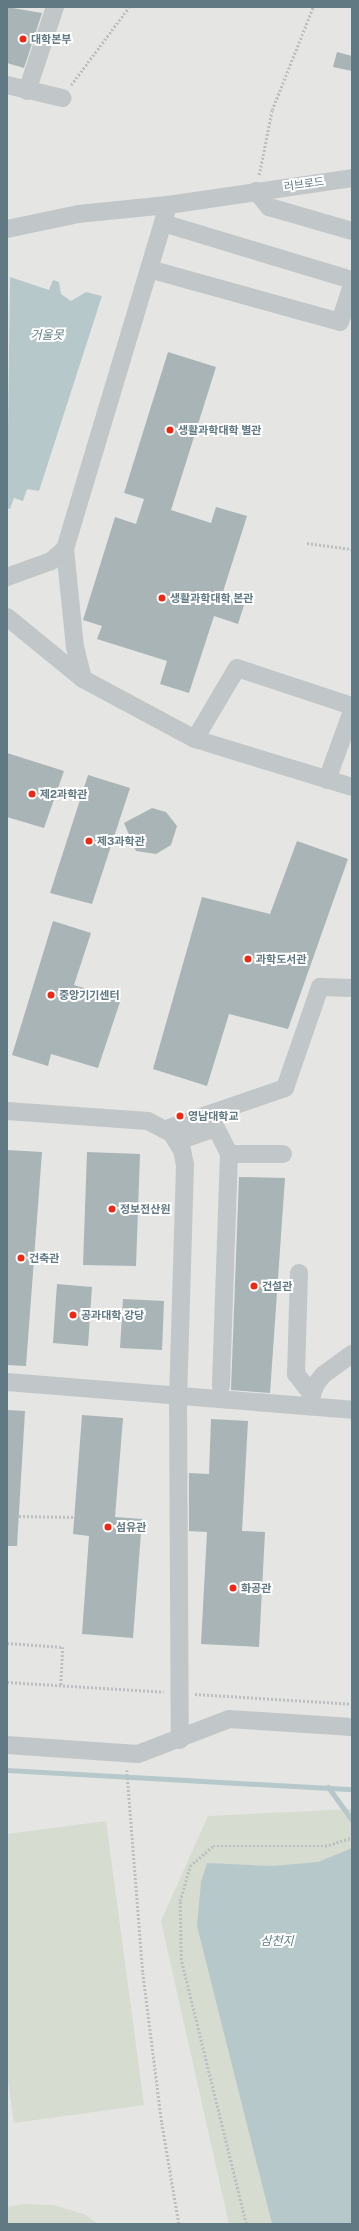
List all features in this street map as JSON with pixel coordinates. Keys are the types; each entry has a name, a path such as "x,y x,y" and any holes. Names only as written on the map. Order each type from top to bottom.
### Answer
{"street":[{"path":"27,91 55,7"},
{"path":"7,85 27,91 62,98"},
{"name":"러브로드","path":"7,229 78,214 168,205 352,178"},
{"path":"256,191 269,207 352,232"},
{"path":"83,679 75,647 66,549 168,205"},
{"path":"163,223 352,280"},
{"path":"149,268 340,322 352,286"},
{"path":"7,577 51,561 66,549"},
{"path":"7,617 83,679 195,739 352,787"},
{"path":"195,739 237,668 352,706"},
{"path":"327,780 352,711"},
{"path":"172,1135 285,1088 320,987 352,988"},
{"path":"7,1111 148,1121 172,1135 185,1165 178,1397 180,1740"},
{"path":"172,1135 216,1128 229,1154 221,1386"},
{"path":"229,1154 283,1154"},
{"path":"298,1274 296,1374 310,1401"},
{"path":"310,1401 323,1375 352,1354"},
{"path":"7,1382 178,1397 310,1401 352,1410"},
{"path":"7,1745 138,1754 180,1740 228,1719 352,1727"}],"path":[{"path":"62,98 130,7"},
{"path":"256,191 272,110 313,7"},
{"path":"306,543 352,549"},
{"path":"19,1516 74,1517"},
{"path":"7,1643 63,1647 60,1686"},
{"path":"127,1765 126,1797 142,1973 162,2123 179,2224"},
{"path":"246,2224 180,1960 180,1901 190,1866 213,1846 325,1846 352,1838"}],"shaded area":[{"name":"영남대학교","path":"7,7 352,7 352,2224 7,2224"},
{"name":"삼천지","path":"352,1809 352,2224 229,2224 161,1921 208,1816"},
{"path":"106,1821 144,2105 14,2123 7,2075 7,1834"},
{"path":"24,2204 53,2205 84,2214 98,2224 7,2224 7,2207"}],"water":[{"name":"거울못","path":"10,277 49,290 53,280 59,282 61,294 71,301 86,292 102,296 39,491 27,489 23,501 14,498 10,509 7,508"},
{"name":"삼천지","path":"352,1848 352,2224 272,2224 197,1926 201,1882 207,1863 273,1866 318,1862"}],"building":[{"name":"대학본부","path":"7,7 42,13 24,68 7,63"},
{"path":"337,52 352,56 352,71 333,67"},
{"name":"생활과학대학 본관","path":"168,352 216,367 171,510 211,523 216,507 247,516 222,595 245,602 238,624 214,616 189,693 160,684 167,661 97,639 102,626 83,620 115,517 136,524 144,499 124,493"},
{"name":"제2과학관","path":"7,753 64,771 44,828 7,817"},
{"name":"제3과학관","path":"88,775 130,788 92,904 50,893"},
{"path":"152,808 166,812 177,826 171,845 156,854 136,851 124,823"},
{"name":"과학도서관","path":"297,841 348,859 288,1029 229,1014 207,1086 153,1069 202,897 270,914"},
{"name":"중앙기기센터","path":"53,921 91,933 74,985 121,999 98,1068 51,1054 48,1066 12,1055"},
{"name":"건축관","path":"7,1150 42,1152 26,1366 7,1365"},
{"name":"정보전산원","path":"87,1152 140,1154 136,1266 83,1265"},
{"name":"건설관","path":"239,1177 285,1178 270,1393 231,1390"},
{"name":"공과대학 강당","path":"57,1284 92,1287 88,1346 53,1343"},
{"path":"123,1299 164,1301 162,1350 120,1348"},
{"path":"7,1410 25,1411 17,1546 7,1546"},
{"name":"섬유관","path":"82,1415 123,1418 115,1517 142,1519 133,1638 82,1634 89,1536 73,1534"},
{"name":"화공관","path":"211,1419 248,1421 242,1531 265,1532 259,1647 201,1644 207,1532 189,1531 189,1473 209,1474"}],"waterway":[{"path":"7,1770 352,1789"},
{"path":"328,1787 352,1820"}],"place":[{"name":"대학본부","path":"23,39"},
{"name":"생활과학대학 별관","path":"170,430"},
{"name":"생활과학대학 본관","path":"162,598"},
{"name":"제2과학관","path":"32,794"},
{"name":"제3과학관","path":"89,841"},
{"name":"과학도서관","path":"248,959"},
{"name":"중앙기기센터","path":"51,995"},
{"name":"영남대학교","path":"180,1116"},
{"name":"정보전산원","path":"112,1209"},
{"name":"건축관","path":"21,1258"},
{"name":"건설관","path":"254,1286"},
{"name":"공과대학 강당","path":"73,1315"},
{"name":"섬유관","path":"108,1527"},
{"name":"화공관","path":"233,1588"}]}
